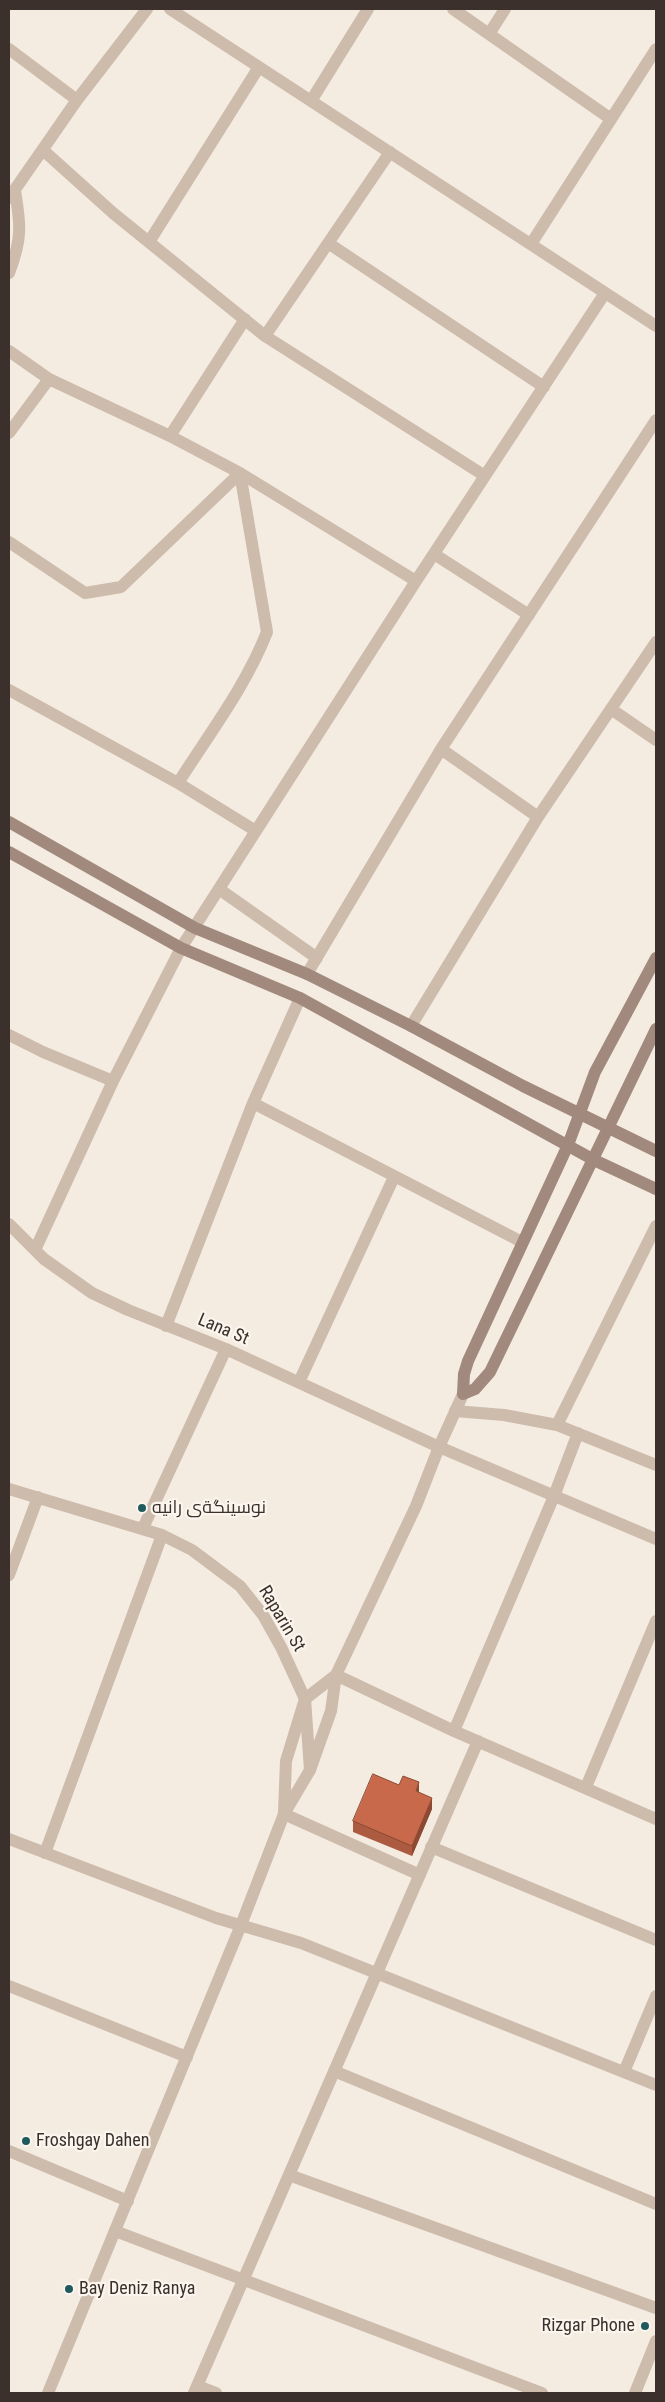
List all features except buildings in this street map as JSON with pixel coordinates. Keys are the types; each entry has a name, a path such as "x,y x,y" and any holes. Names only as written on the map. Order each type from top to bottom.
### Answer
{"main road":[{"path":"9,822 195,928 307,974 411,1026 523,1086 656,1151"},
{"path":"9,852 181,948 300,998 594,1160 656,1189"},
{"path":"656,958 595,1072 578,1113 568,1145 468,1361 464,1374 463,1394 475,1389 490,1372 594,1160 607,1126 656,1029"}],"street":[{"path":"9,273 15,257 21,228 12,195 44,151 77,100 147,9"},
{"path":"170,9 190,14 259,67 656,326"},
{"path":"311,101 368,9"},
{"path":"453,9 611,119"},
{"path":"489,34 505,9"},
{"path":"9,49 77,100"},
{"path":"531,244 656,49"},
{"path":"149,242 259,67"},
{"path":"44,151 113,213 265,336 485,476"},
{"path":"265,336 390,152"},
{"path":"328,243 544,387"},
{"path":"35,1250 113,1081 181,948 416,581 605,293"},
{"path":"170,436 245,320"},
{"path":"9,351 49,378 170,436 240,473 416,581"},
{"path":"9,433 49,378"},
{"path":"307,974 441,750 656,420"},
{"path":"9,542 85,593 121,587 240,473"},
{"path":"178,783 247,673 259,651 266,632 240,473"},
{"path":"434,554 529,615"},
{"path":"411,1026 538,817 656,642"},
{"path":"9,690 178,783 256,831"},
{"path":"611,709 656,740"},
{"path":"441,750 538,817"},
{"path":"219,889 317,958"},
{"path":"166,1326 252,1103 300,998"},
{"path":"9,1034 43,1052 113,1081"},
{"path":"252,1103 522,1242"},
{"path":"299,1382 394,1177"},
{"name":"Lana St","path":"9,1224 35,1250 68,1278 92,1293 299,1382 439,1447 656,1539"},
{"path":"557,1425 656,1226"},
{"path":"143,1528 226,1350"},
{"path":"48,2393 241,1925 284,1814 310,1770 331,1711 336,1675 416,1506 439,1447 463,1394"},
{"path":"455,1411 504,1415 557,1425 656,1465"},
{"path":"454,1731 554,1496 578,1433"},
{"name":"Raparin St","path":"9,1489 162,1535 192,1550 240,1586 263,1615 281,1647 305,1699 310,1770"},
{"path":"9,1575 38,1497"},
{"path":"45,1853 162,1535"},
{"path":"586,1787 656,1621"},
{"path":"284,1814 286,1761 305,1699 336,1675"},
{"path":"336,1675 454,1731 656,1819"},
{"path":"216,2393 196,2390 478,1741"},
{"path":"284,1814 420,1875"},
{"path":"9,1839 241,1925 301,1943 656,2085"},
{"path":"431,1847 656,1940"},
{"path":"9,1986 187,2057"},
{"path":"624,2072 656,1996"},
{"path":"334,2070 656,2204"},
{"path":"9,2150 128,2201"},
{"path":"289,2175 656,2308"},
{"path":"115,2231 513,2388 542,2393"},
{"path":"635,2393 656,2342"}],"place":[{"name":"نوسينگةى رانيه","path":"142,1508"},
{"name":"Froshgay Dahen","path":"26,2141"},
{"name":"Bay Deniz Ranya","path":"69,2289"},
{"name":"Rizgar Phone","path":"645,2326"}]}
